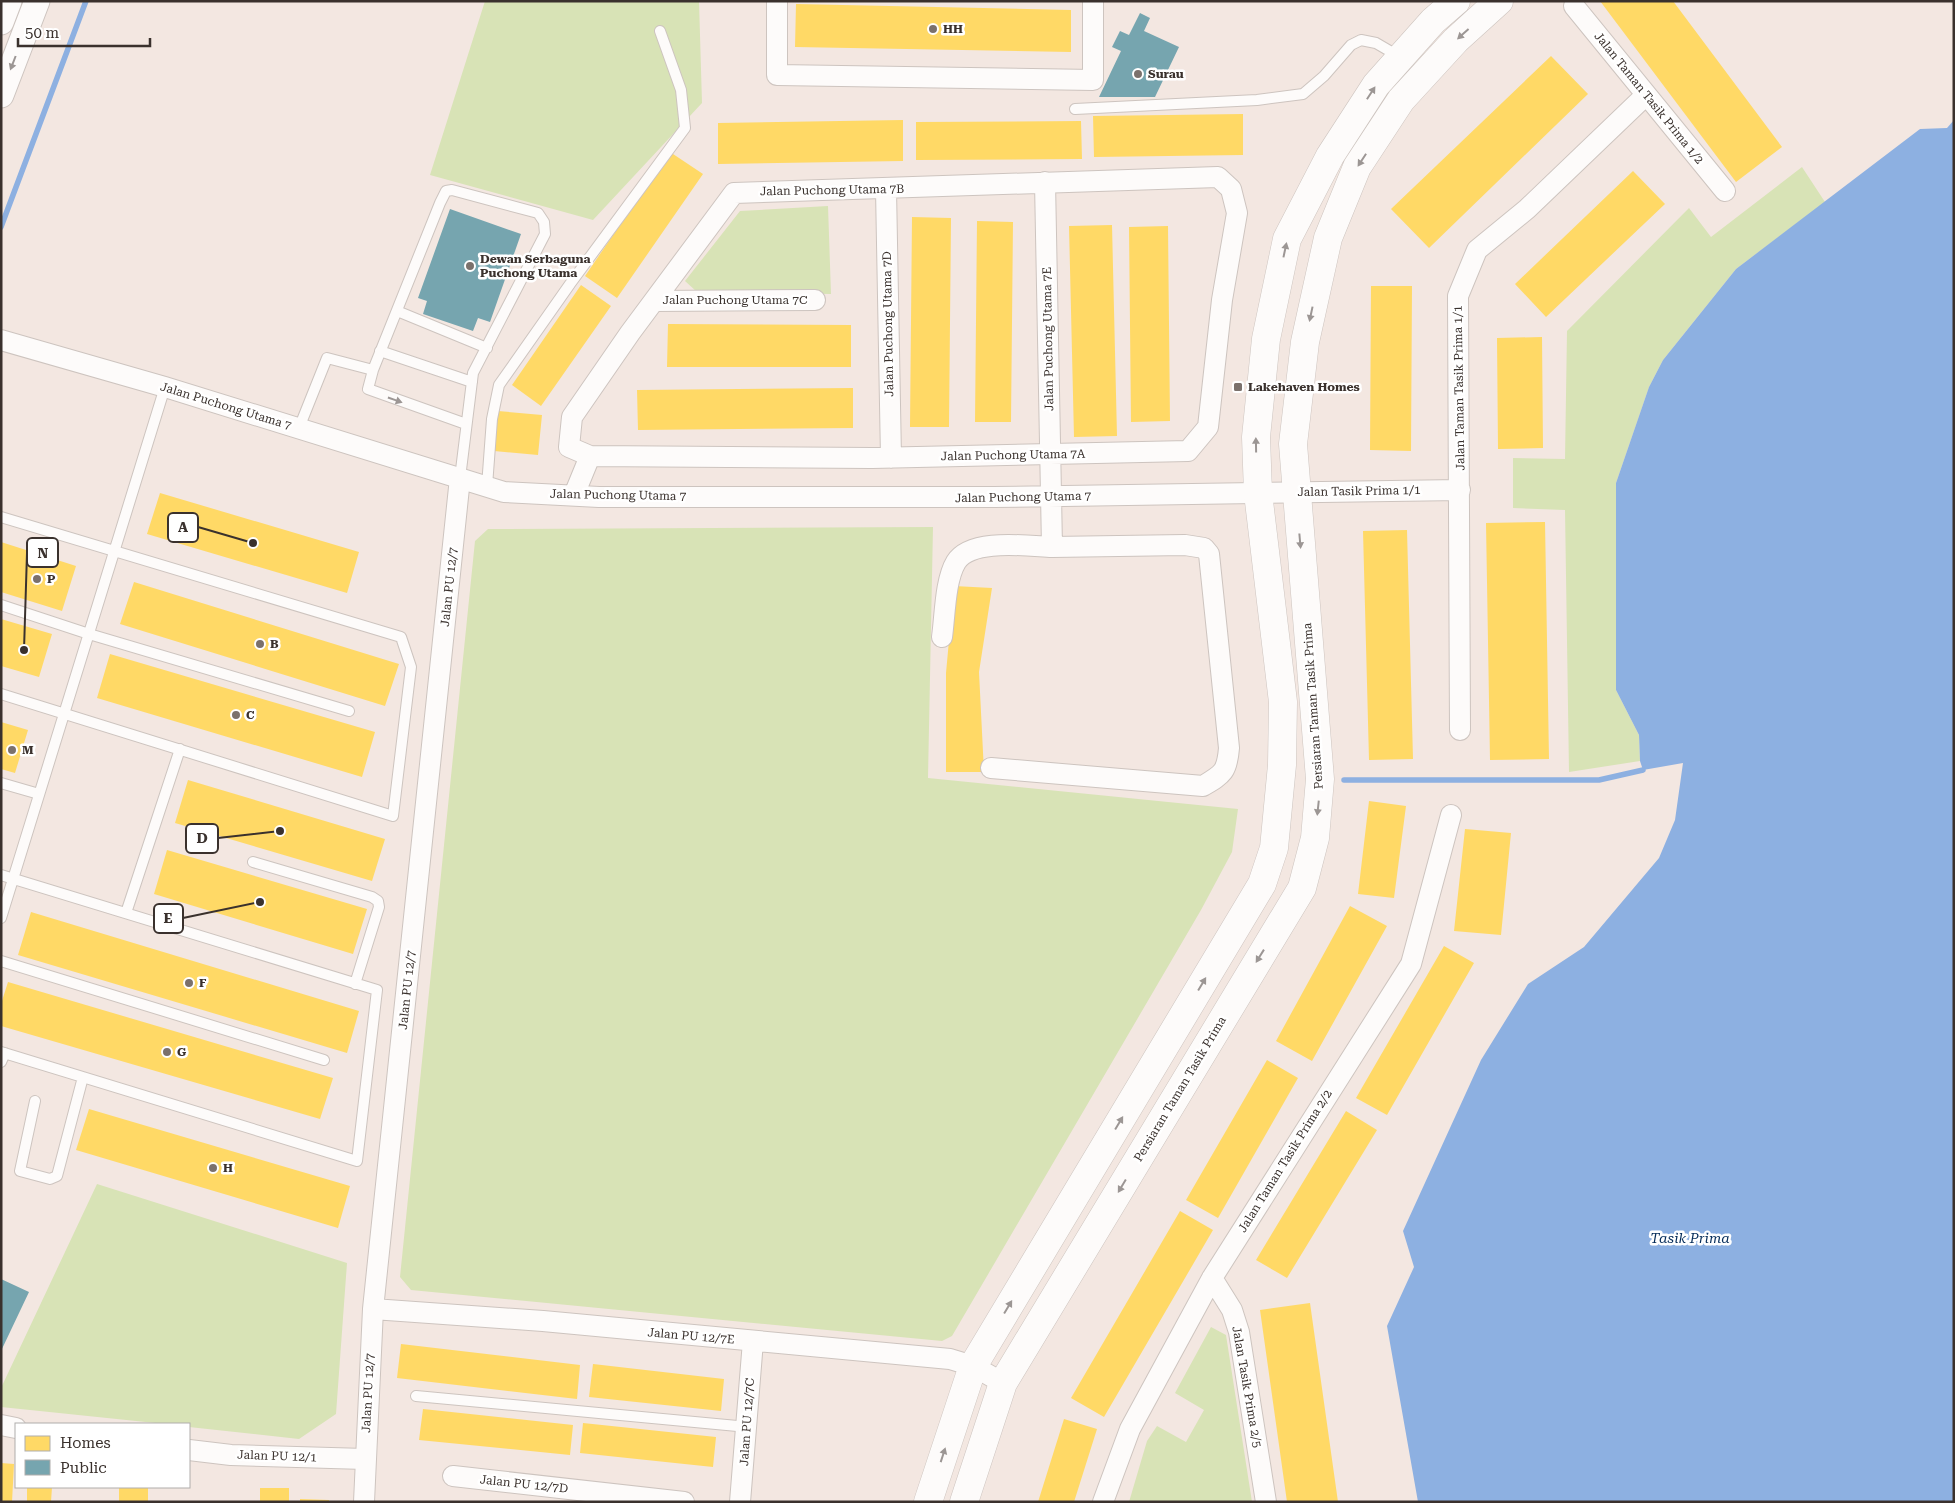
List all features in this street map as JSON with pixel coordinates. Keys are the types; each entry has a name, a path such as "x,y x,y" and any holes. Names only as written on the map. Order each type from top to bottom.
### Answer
{"main road":[{"path":"928,1502 972,1366 1262,884 1274,848 1282,765 1283,702 1258,493 1256,436 1266,338 1287,239 1330,156 1376,85 1433,21 1456,1"},
{"name":"Persiaran Taman Tasik Prima","path":"964,1502 1003,1382 1302,888 1315,838 1320,780 1293,444 1305,342 1328,238 1358,167 1401,100 1456,40 1499,1"}],"street":[{"path":"1,22 9,1"},
{"path":"1,95 37,1"},
{"path":"777,1 777,75 1093,80 1094,1"},
{"name":"Jalan Taman Tasik Prima 1/2","path":"1574,6 1725,191"},
{"name":"Jalan Taman Tasik Prima 1/1","path":"1460,730 1458,296 1477,250 1527,209 1646,94"},
{"name":"Jalan Puchong Utama 7B","path":"590,456 569,447 572,417 654,300 734,193 1218,177 1231,189 1237,213"},
{"name":"Jalan Puchong Utama 7E","path":"1045,182 1052,547"},
{"name":"Jalan Puchong Utama 7D","path":"886,189 891,458"},
{"name":"Jalan Puchong Utama 7A","path":"590,456 891,458 1188,451 1208,427 1222,300 1237,213"},
{"name":"Jalan Puchong Utama 7C","path":"654,300 815,300"},
{"name":"Jalan Puchong Utama 7","path":"1,340 165,387 504,492 574,496 1050,497 1258,493"},
{"path":"574,496 590,456"},
{"name":"Jalan PU 12/7","path":"364,1502 373,1309 460,478"},
{"name":"Jalan Tasik Prima 1/1","path":"1258,493 1460,490"},
{"path":"942,637 950,577 957,560 974,548 996,546 1185,545 1204,548 1209,554 1230,748 1228,764 1224,772 1203,786 991,768"},
{"name":"Jalan Taman Tasik Prima 2/2","path":"1103,1502 1130,1429 1212,1278 1411,964 1451,815"},
{"name":"Jalan Tasik Prima 2/5","path":"1212,1278 1232,1310 1239,1332 1266,1502"},
{"name":"Jalan PU 12/7E","path":"373,1309 542,1321 950,1359 972,1366 1003,1382"},
{"name":"Jalan PU 12/7C","path":"740,1502 748,1428 753,1342"},
{"path":"1,1426 15,1428"},
{"name":"Jalan PU 12/1","path":"190,1450 231,1455 365,1459"},
{"name":"Jalan PU 12/7D","path":"453,1476 684,1502"}],"lane":[{"path":"487,486 492,418 499,385 570,284 685,128 681,90 660,31"},
{"path":"1075,109 1248,101 1303,94 1324,76 1351,45 1362,40 1376,43 1400,58"},
{"path":"460,478 473,373 488,348 545,234 544,222 538,213 452,190 446,191 380,351 368,389 466,424"},
{"path":"397,311 488,348"},
{"path":"380,351 472,382"},
{"path":"299,428 328,358 373,370"},
{"path":"1,918 165,387"},
{"path":"1,517 401,637 411,667 393,816 65,712 1,694"},
{"path":"1,605 89,634 349,711"},
{"path":"126,914 180,749"},
{"path":"1,783 39,794"},
{"path":"253,862 372,897 378,901 379,907 355,984"},
{"path":"1,875 377,990 358,1162 83,1077 2,1056"},
{"path":"1,961 324,1060"},
{"path":"35,1102 20,1170 50,1179 57,1176 83,1077"},
{"path":"416,1396 748,1428"}],"green space":[{"path":"485,1 699,1 702,103 593,220 430,175"},
{"path":"1802,167 1825,202 1736,269 1663,360 1649,387 1616,483 1616,690 1639,735 1640,761 1569,772 1565,510 1513,508 1513,458 1565,459 1567,331 1689,208 1711,237"},
{"path":"828,206 831,294 697,292 685,281 740,211"},
{"path":"933,527 928,778 1238,809 1232,852 1201,910 952,1336 942,1341 411,1290 400,1277 475,541 488,529"},
{"path":"97,1184 347,1263 336,1414 299,1439 190,1427 190,1423 155,1423 1,1407 1,1388"},
{"path":"1211,1327 1226,1335 1252,1502 1129,1502 1147,1441 1157,1426 1186,1442 1204,1410 1175,1393"}],"water":[{"name":"Tasik Prima","path":"1954,120 1954,1502 1418,1502 1387,1326 1414,1267 1403,1231 1481,1060 1528,984 1584,947 1659,858 1675,820 1683,763 1643,770 1640,761 1639,735 1616,690 1616,483 1649,387 1663,360 1736,269 1920,129 1947,128"}],"building: Homes":[{"path":"1600,1 1673,1 1782,147 1736,182"},
{"name":"HH","path":"796,4 1071,10 1071,52 795,47"},
{"path":"1551,56 1588,94 1429,248 1391,209"},
{"path":"1243,114 1243,155 1094,157 1093,116"},
{"path":"903,120 903,161 718,164 718,123"},
{"path":"1081,121 1082,159 916,160 916,122"},
{"path":"670,152 703,174 617,298 585,276"},
{"path":"1633,171 1665,204 1546,317 1515,284"},
{"path":"912,217 951,218 949,427 910,427"},
{"path":"977,221 1013,222 1011,422 975,422"},
{"path":"1112,225 1117,436 1074,437 1069,226"},
{"path":"1168,226 1170,421 1131,422 1129,227"},
{"path":"581,285 611,306 541,406 512,385"},
{"path":"1371,286 1412,286 1411,451 1370,450"},
{"path":"668,324 851,325 851,367 667,367"},
{"path":"1542,337 1543,448 1498,449 1497,338"},
{"path":"853,388 853,428 638,430 637,390"},
{"path":"498,411 542,415 538,455 494,451"},
{"path":"160,493 359,552 347,593 147,534"},
{"path":"1545,522 1549,759 1490,760 1486,523"},
{"path":"1407,530 1413,759 1369,760 1363,531"},
{"name":"P","path":"1,542 76,566 62,611 1,592"},
{"name":"B","path":"134,582 399,664 385,706 120,624"},
{"path":"954,586 992,588 979,672 984,772 946,772 946,673"},
{"path":"1,619 52,634 39,677 1,666"},
{"name":"C","path":"110,654 375,732 362,777 97,698"},
{"name":"M","path":"1,722 28,730 15,773 1,769"},
{"path":"188,780 385,839 372,881 175,823"},
{"path":"1369,801 1406,806 1394,898 1358,894"},
{"path":"1465,829 1511,833 1501,935 1454,931"},
{"path":"167,850 367,909 353,954 154,894"},
{"path":"1350,906 1387,926 1312,1061 1276,1041"},
{"name":"F","path":"31,912 359,1011 347,1053 18,955"},
{"path":"1444,946 1474,963 1387,1115 1356,1098"},
{"name":"G","path":"8,982 333,1078 320,1119 1,1026 1,1004"},
{"path":"1267,1060 1298,1078 1218,1218 1186,1200"},
{"name":"H","path":"89,1109 350,1186 338,1228 76,1150"},
{"path":"1346,1111 1377,1130 1287,1278 1256,1260"},
{"path":"1180,1211 1213,1230 1104,1417 1071,1398"},
{"path":"1310,1303 1338,1502 1287,1502 1260,1310"},
{"path":"401,1344 580,1365 577,1399 397,1378"},
{"path":"593,1364 724,1379 721,1411 589,1397"},
{"path":"423,1409 573,1425 570,1455 419,1440"},
{"path":"1064,1419 1097,1429 1074,1502 1038,1502"},
{"path":"583,1423 716,1437 713,1467 580,1453"},
{"path":"1,1463 14,1464 12,1502 1,1502"},
{"path":"27,1488 52,1488 51,1502 27,1502"},
{"path":"119,1488 148,1488 148,1502 119,1502"},
{"path":"260,1488 289,1488 289,1502 260,1502"},
{"path":"300,1499 329,1500 329,1502 300,1502"}],"building: Public":[{"name":"Surau","path":"1140,13 1150,18 1144,31 1179,47 1155,97 1099,97 1121,51 1112,47 1120,31 1129,35"},
{"name":"Dewan Serbaguna Puchong Utama","path":"450,209 521,234 490,322 478,318 473,331 423,314 427,301 418,298"},
{"path":"1,1279 29,1292 1,1351"}],"waterway":[{"path":"1,227 86,1"},
{"path":"1344,780 1599,780 1643,770"}],"place":[{"name":"HH","path":"933,29"},
{"name":"Surau","path":"1138,74"},
{"name":"Dewan Serbaguna Puchong Utama","path":"470,266"},
{"name":"Lakehaven Homes","path":"1238,387"},
{"name":"A","path":"253,543"},
{"name":"P","path":"37,579"},
{"name":"B","path":"260,644"},
{"name":"N","path":"24,650"},
{"name":"C","path":"236,715"},
{"name":"M","path":"12,750"},
{"name":"D","path":"280,831"},
{"name":"E","path":"260,902"},
{"name":"F","path":"189,983"},
{"name":"G","path":"167,1052"},
{"name":"H","path":"213,1168"}]}
